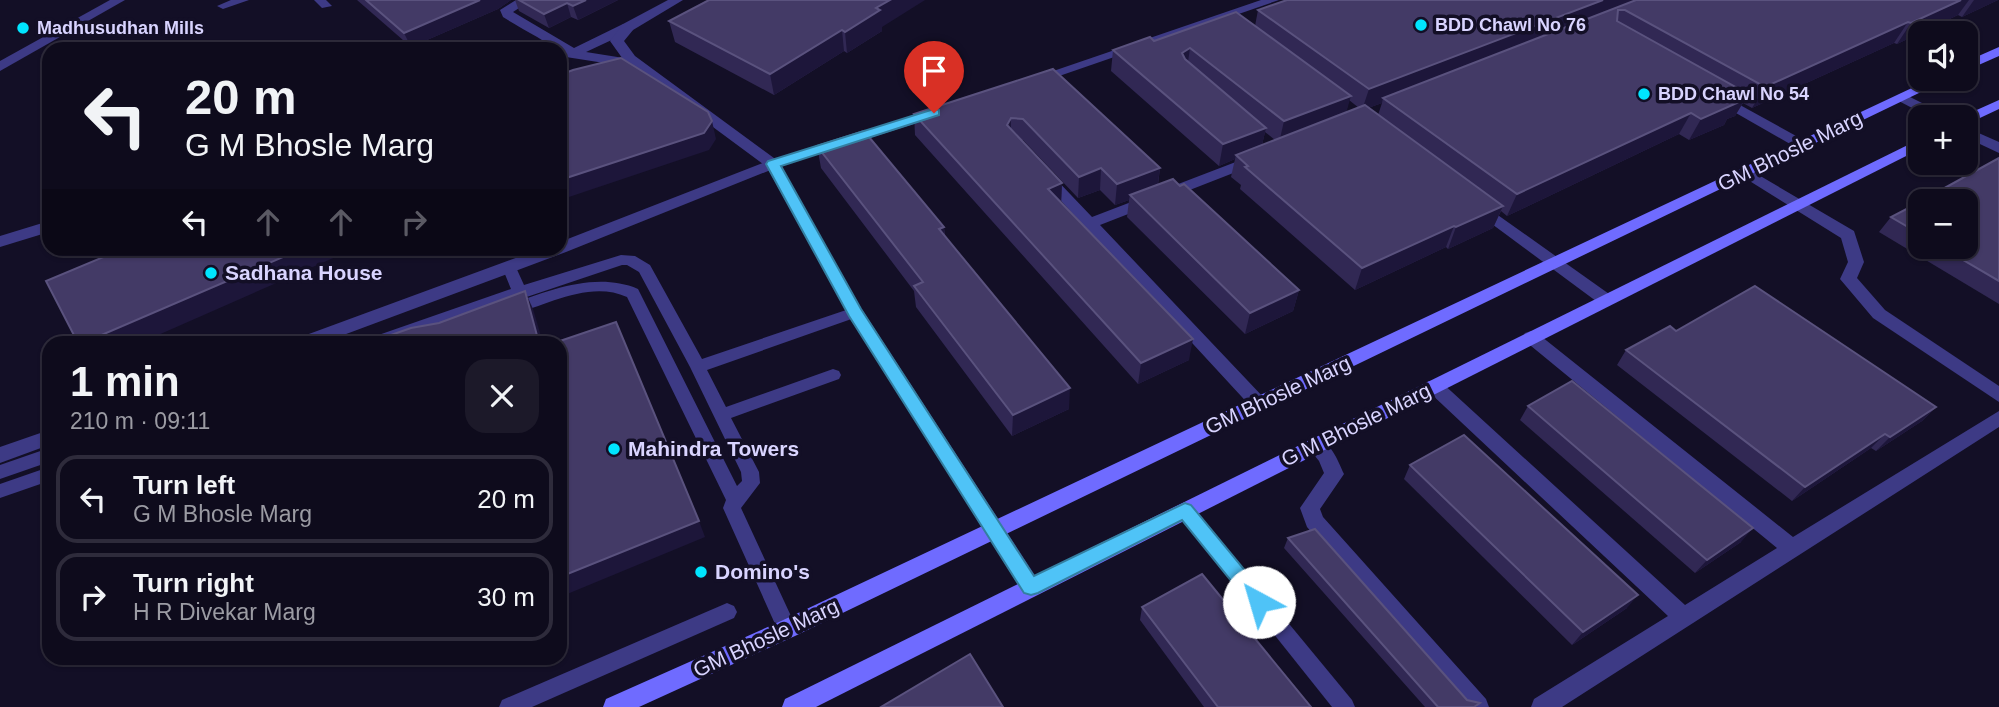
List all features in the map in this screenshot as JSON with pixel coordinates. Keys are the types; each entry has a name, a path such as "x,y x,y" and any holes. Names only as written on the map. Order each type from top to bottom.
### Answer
{"main road":[{"path":"1978,61 1999,51"},
{"name":"GM Bhosle Marg","path":"614,707 788,629 1915,91"},
{"path":"1978,114 1999,104"},
{"name":"G M Bhosle Marg","path":"793,707 1908,149"}],"street":[{"path":"44,42 119,0"},
{"path":"525,0 506,10 507,14 552,42"},
{"path":"571,54 677,0"},
{"path":"1228,21 1242,0"},
{"path":"1021,84 1228,21 1273,0"},
{"path":"628,27 617,41 634,63 773,164 855,312 1031,587"},
{"path":"0,67 42,43"},
{"path":"567,52 590,59 634,63"},
{"path":"1710,92 1802,145"},
{"path":"1902,97 1917,105"},
{"path":"567,245 773,164 947,109"},
{"path":"1978,138 1999,148"},
{"path":"1091,223 1263,156"},
{"path":"1034,165 1259,404"},
{"path":"1745,172 1848,235 1856,262 1848,279 1880,314 1999,395"},
{"path":"1460,193 1606,300"},
{"path":"0,242 42,228"},
{"path":"323,336 539,256"},
{"path":"1531,337 1793,549"},
{"path":"1434,386 1685,618"},
{"path":"1542,707 1999,418"},
{"path":"0,455 42,440"},
{"path":"1315,445 1326,456 1334,474 1310,508 1314,521 1478,707"}],"lane":[{"path":"223,6 243,0"},
{"path":"393,336 621,260 639,263 698,367 750,471 751,483 735,500 732,508 788,629"},
{"path":"509,267 520,292"},
{"path":"438,336 544,298 597,286 628,289 634,293 659,340 735,500"},
{"path":"698,367 855,312"},
{"path":"721,415 833,375"},
{"path":"0,472 42,457"},
{"path":"0,491 42,476"},
{"path":"1185,510 1345,707"},
{"path":"509,707 727,612"}],"building":[{"path":"366,0 480,0 404,33"},
{"path":"519,0 586,0 573,6 567,3 544,14"},
{"path":"709,0 890,0 876,8 880,10 845,32 842,30 770,74 669,21"},
{"path":"1287,0 1603,0 1369,89 1258,10"},
{"path":"1636,0 1961,0 1915,21 1908,21 1765,87 1625,10 1618,10 1617,21 1748,94 1733,101 1737,103 1701,119 1691,113 1517,194 1383,98"},
{"path":"1236,12 1351,96 1284,121 1190,48 1182,53 1185,59 1266,128 1223,144 1113,50 1150,37 1154,41"},
{"path":"621,58 708,112 712,121 704,133 567,178 567,72"},
{"path":"1053,69 1160,168 1117,184 1101,168 1079,177 1023,119 1011,118 1007,125 1062,183 1048,189 1193,339 1141,363 914,114"},
{"path":"1365,105 1503,206 1362,268 1245,167 1248,166 1236,155"},
{"path":"864,131 944,227 939,229 1070,388 1013,415 914,286 923,282 817,146"},
{"path":"1999,158 1999,281 1961,259 1978,259 1978,189 1943,189 1968,175 1978,175 1978,170"},
{"path":"1173,179 1180,186 1184,184 1299,290 1250,313 1130,195"},
{"path":"1908,208 1908,227 1891,217"},
{"path":"106,256 285,256 99,336 74,336 46,281"},
{"path":"1755,286 1936,407 1890,437 1885,434 1805,487 1626,350 1670,326 1676,331"},
{"path":"525,291 537,336 388,336 439,323"},
{"name":"Mahindra Towers","path":"616,322 699,521 567,574 567,339"},
{"path":"1572,381 1753,528 1707,560 1528,406"},
{"path":"1464,435 1638,595 1583,632 1410,465"},
{"path":"1315,529 1467,700 1480,703 1474,707 1438,707 1288,538"},
{"path":"1202,574 1311,707 1218,707 1142,607"},
{"path":"970,654 1003,707 881,707"}],"place":[{"name":"BDD Chawl No 76","path":"1421,25"},
{"name":"Madhusudhan Mills","path":"23,28"},
{"name":"BDD Chawl No 54","path":"1644,94"},
{"name":"Sadhana House","path":"211,273"},
{"name":"Mahindra Towers","path":"614,449"},
{"name":"Domino's","path":"701,572"}],"route":[{"path":"934,113 773,164 855,312 1031,587 1185,510 1259,602"}]}
